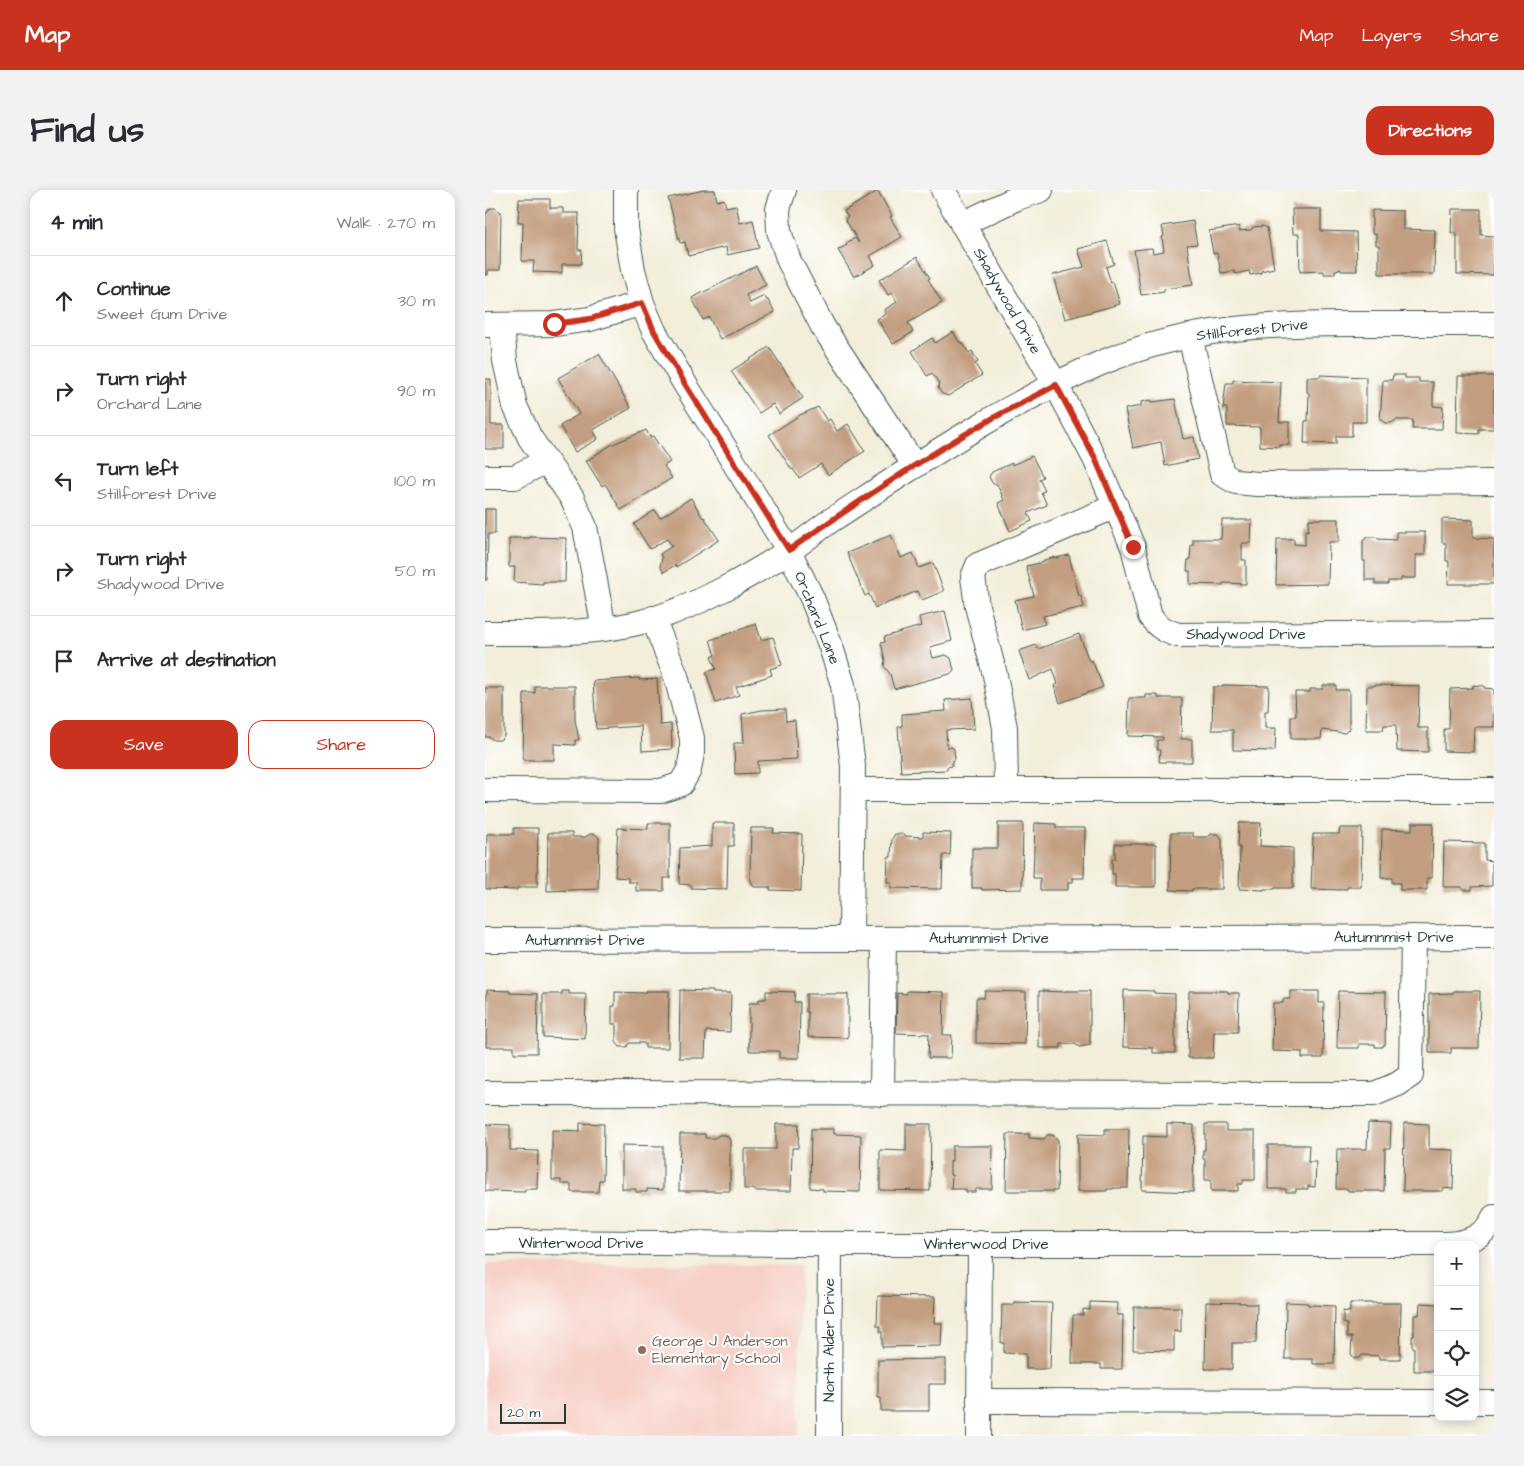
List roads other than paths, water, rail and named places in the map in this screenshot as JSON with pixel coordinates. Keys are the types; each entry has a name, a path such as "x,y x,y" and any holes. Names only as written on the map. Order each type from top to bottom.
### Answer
{"street":[{"name":"Orchard Lane","path":"626,190 626,228 633,270 642,303 654,331 789,550 812,598 843,685 853,766 851,939"},
{"path":"783,190 778,209 779,231 789,261 823,327 915,466"},
{"name":"Shadywood Drive","path":"943,190 1056,385 1096,460 1133,547 1150,616 1157,625 1166,632 1178,635 1494,633"},
{"path":"962,224 1017,198 1041,190"},
{"path":"604,629 585,527 572,498 530,438 515,406 505,361 494,325 554,324 590,319 642,303"},
{"name":"Stillforest Drive","path":"485,633 572,632 604,629 653,618 696,603 737,582 789,550 915,466 995,417 1103,363 1139,350 1190,336 1269,325 1494,324"},
{"path":"1190,336 1223,474 1236,482 1257,484 1494,482"},
{"path":"485,477 515,477 546,460"},
{"path":"1005,791 1005,728 995,675 977,606 973,577 978,565 1116,506"},
{"path":"485,790 661,791 681,784 689,770 692,738 676,676 653,618"},
{"path":"853,790 1494,790"},
{"path":"485,1093 1374,1094 1398,1084 1411,1075 1413,937"},
{"name":"Autumnmist Drive","path":"485,940 1494,937"},
{"path":"882,1094 884,939"},
{"name":"Winterwood Drive","path":"485,1242 1459,1244 1473,1240 1489,1225"},
{"name":"North Alder Drive","path":"829,1436 830,1244"},
{"path":"979,1436 980,1244"},
{"path":"979,1401 1434,1402"},
{"path":"1479,1402 1494,1402"}],"place":[{"name":"George J Anderson Elementary School","path":"642,1350"}]}
